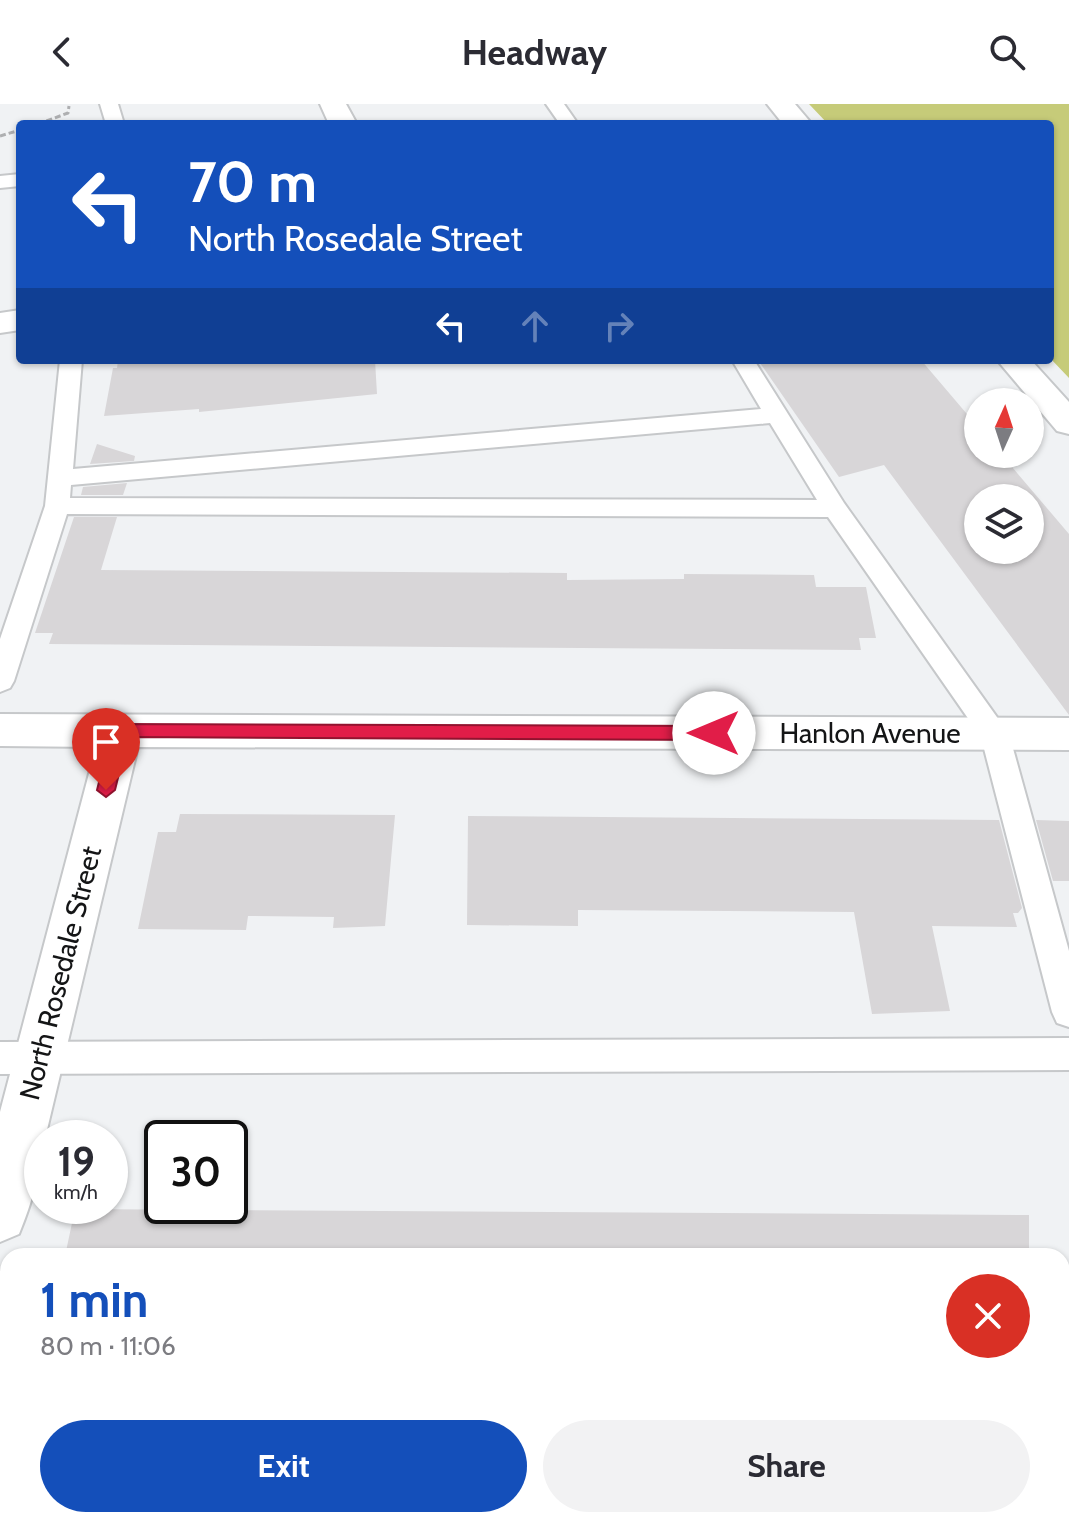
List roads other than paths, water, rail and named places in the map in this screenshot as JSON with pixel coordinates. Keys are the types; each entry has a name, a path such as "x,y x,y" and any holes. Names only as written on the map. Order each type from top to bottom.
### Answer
{"street":[{"path":"780,104 794,120"},
{"path":"1017,364 1069,423"},
{"name":"Hanlon Avenue","path":"0,730 1069,734"},
{"name":"North Rosedale Street","path":"0,1215 20,1058 121,730"}],"lane":[{"path":"0,681 57,506 71,364"},
{"path":"745,364 835,509 995,734 1069,1012"},
{"path":"61,478 775,415"},
{"path":"57,506 835,509"},
{"path":"20,1058 1069,1054"}]}
